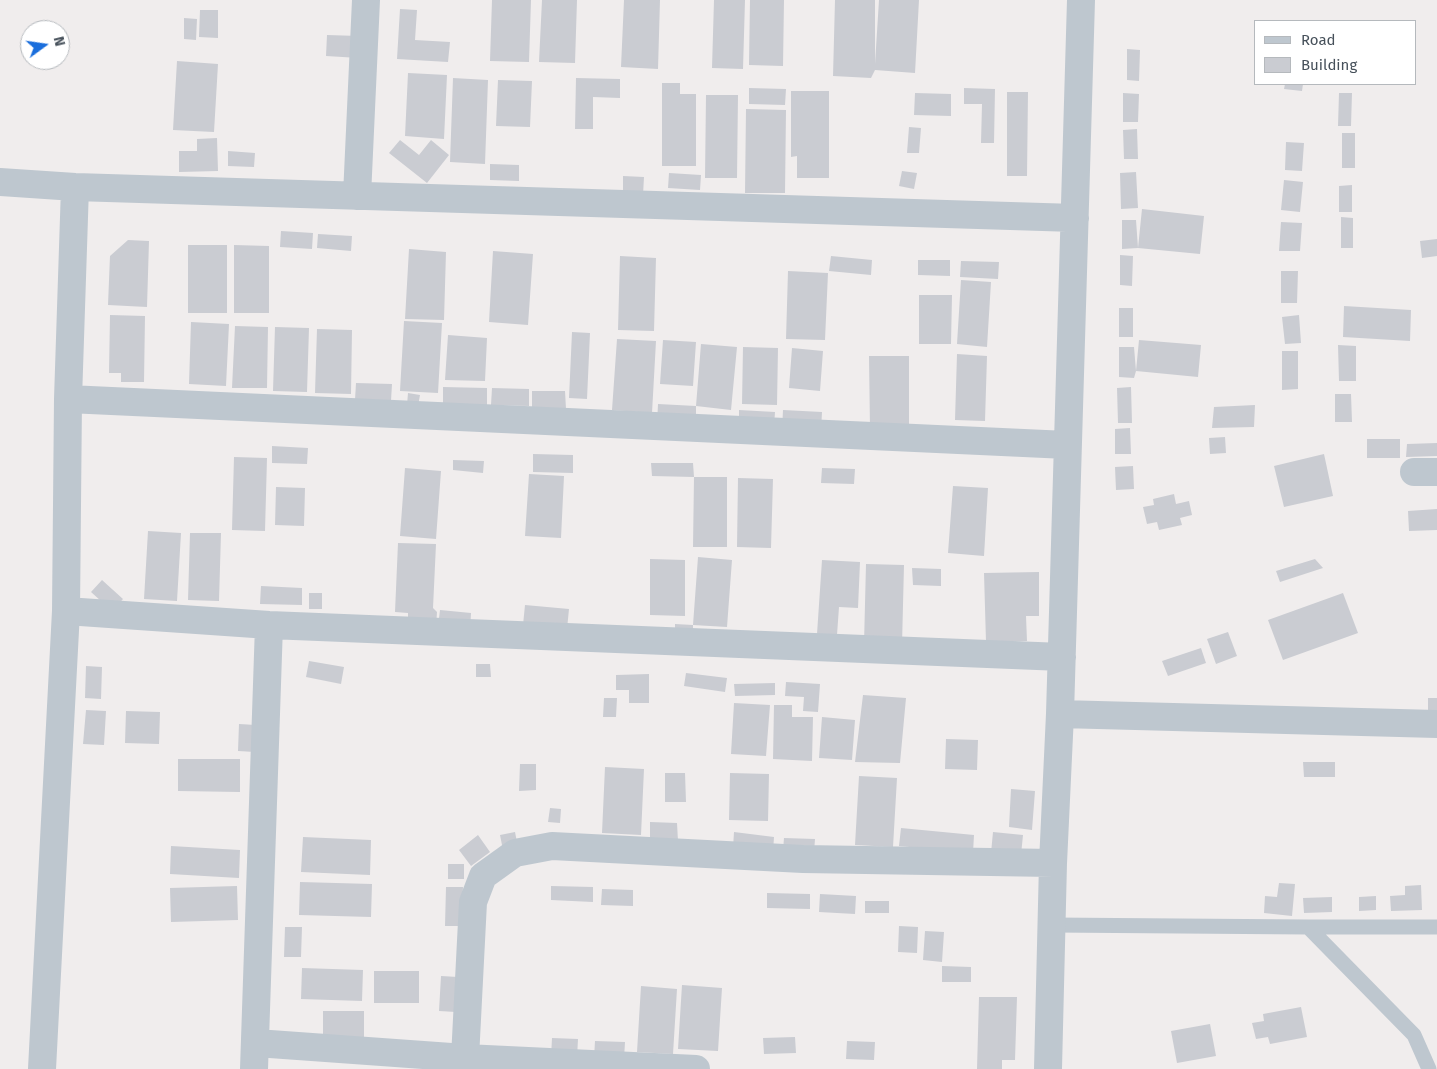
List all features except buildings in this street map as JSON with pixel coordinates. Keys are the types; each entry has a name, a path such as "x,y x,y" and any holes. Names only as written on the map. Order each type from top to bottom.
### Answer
{"street":[{"path":"356,196 366,0"},
{"path":"1048,1069 1081,0"},
{"path":"0,182 75,187 1075,218"},
{"path":"42,1069 66,611 68,399 75,187"},
{"path":"68,399 1067,444"},
{"path":"66,611 269,626 1062,657"},
{"path":"269,626 255,1056 465,1058 696,1069"},
{"path":"1060,714 1437,724"},
{"path":"465,1058 473,902 484,876 515,853 552,846 803,859 1053,863"}],"lane":[{"path":"1052,925 1308,928 1437,927"},
{"path":"1308,928 1414,1036 1429,1069"}]}
